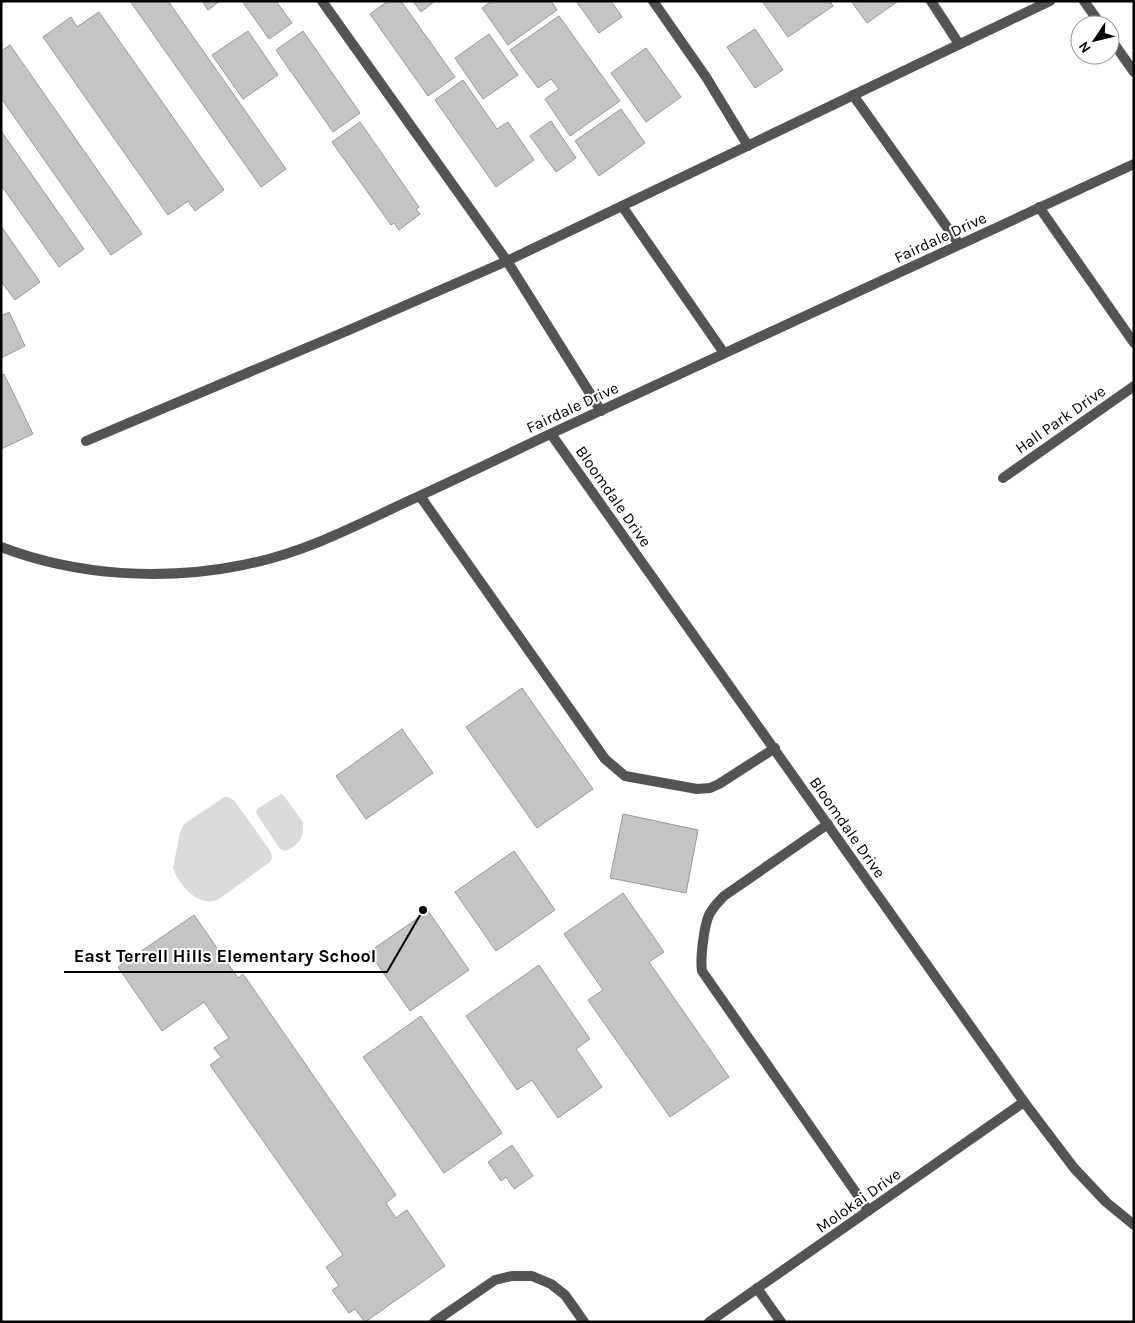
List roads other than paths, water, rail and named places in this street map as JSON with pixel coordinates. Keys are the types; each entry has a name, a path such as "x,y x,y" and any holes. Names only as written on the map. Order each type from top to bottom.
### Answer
{"street":[{"path":"322,1 507,261 601,411"},
{"path":"653,1 706,77 748,146"},
{"path":"931,1 959,44"},
{"path":"86,441 507,261 1050,1"},
{"path":"1084,1 1094,15"},
{"path":"1120,52 1134,72"},
{"path":"853,95 959,244"},
{"name":"Fairdale Drive","path":"1,547 56,563 103,571 150,574 197,572 244,565 290,553 339,534 724,353 1134,164"},
{"path":"622,206 724,353"},
{"path":"1039,207 1134,343"},
{"name":"Hall Park Drive","path":"1003,478 1134,386"},
{"name":"Bloomdale Drive","path":"551,434 1024,1102 1074,1168 1106,1202 1134,1225"},
{"path":"420,496 606,759 625,776 697,790 710,788 774,748"},
{"path":"828,824 724,896 715,905 708,917 701,962 702,971 868,1210"},
{"name":"Molokai Drive","path":"709,1322 1024,1102"},
{"path":"434,1322 495,1280 512,1276 532,1276 551,1284 565,1295 584,1322"},
{"path":"757,1288 781,1322"}],"place":[{"name":"East Terrell Hills Elementary School","path":"423,910"}]}
